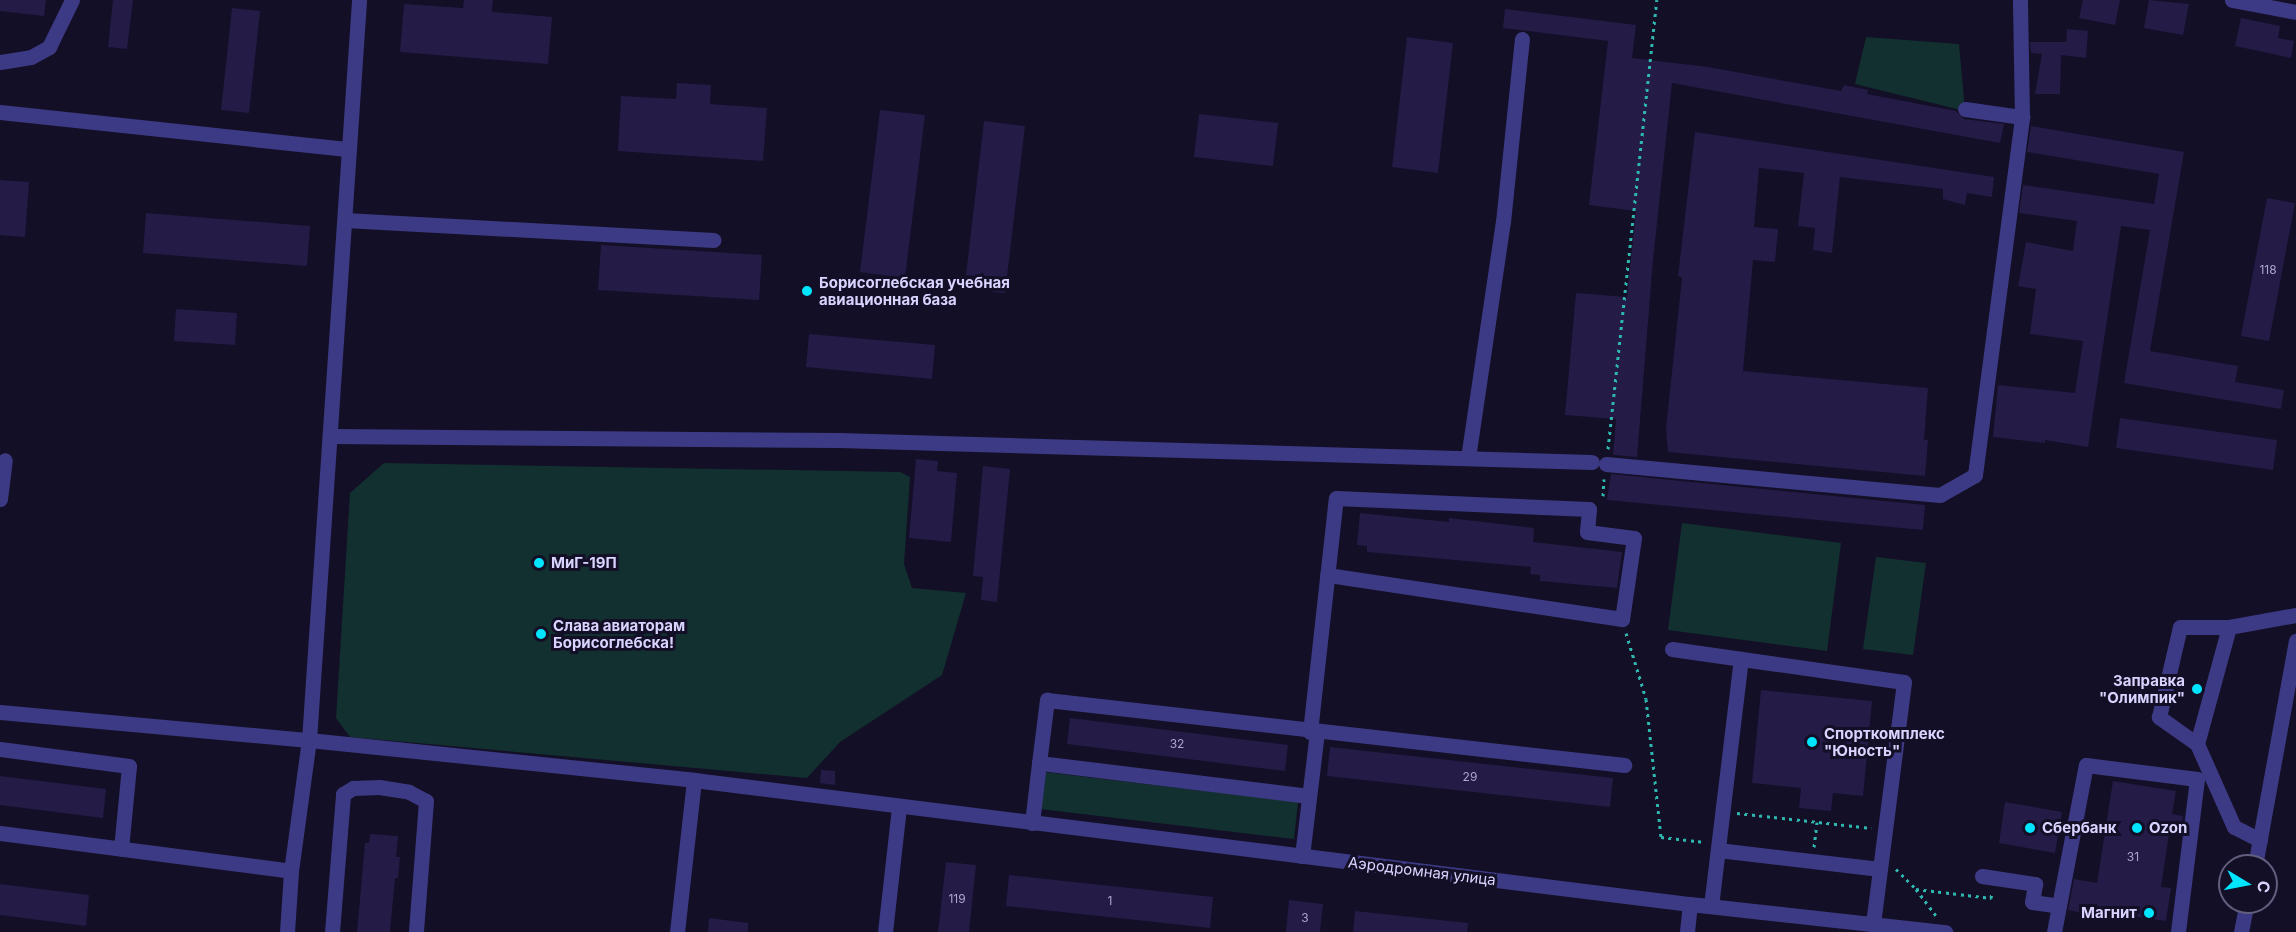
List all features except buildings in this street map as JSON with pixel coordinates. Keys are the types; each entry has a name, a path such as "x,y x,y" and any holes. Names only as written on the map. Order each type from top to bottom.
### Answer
{"street":[{"path":"0,62 31,57 49,47 72,0"},
{"path":"287,932 291,871 309,740 359,0"},
{"path":"330,436 839,440 1468,458 1599,463 1940,495 1975,475 2022,117 2020,0"},
{"path":"2232,0 2296,12"},
{"path":"1468,458 1503,222 1522,39"},
{"path":"1965,109 2022,117"},
{"path":"0,112 349,149"},
{"path":"345,220 713,240"},
{"path":"0,499 5,460"},
{"path":"1302,856 1327,575 1336,498 1589,509 1587,532 1634,538 1622,619 1327,575"},
{"path":"2260,840 2234,827 2197,744 2159,717 2180,627 2229,627 2296,615"},
{"path":"2197,744 2229,627"},
{"path":"2257,854 2296,641"},
{"path":"1672,649 1904,682 1873,924"},
{"path":"1711,906 1741,658"},
{"path":"1032,823 1047,700 1314,732 1624,765"},
{"name":"Аэродромная улица","path":"0,712 309,740 694,780 1690,904 1873,924 1943,928"},
{"path":"0,749 129,766 121,849"},
{"path":"1039,764 1309,796"},
{"path":"2054,932 2086,765 2197,779 2178,932"},
{"path":"677,932 694,780"},
{"path":"332,932 343,794 353,788 379,787 409,792 426,801 416,932"},
{"path":"885,932 899,807"},
{"path":"0,833 291,871"},
{"path":"1719,845 1881,862"},
{"path":"1988,877 2035,884 2032,902 2059,906"},
{"path":"1687,932 1690,904"},
{"path":"2241,932 2245,914"}],"path":[{"path":"1603,496 1599,463 1658,0"},
{"path":"1622,619 1646,699 1661,837 1719,845"},
{"path":"1723,812 1885,829"},
{"path":"1814,850 1817,822"},
{"path":"1881,862 1916,889 1943,928"},
{"path":"1916,889 1991,898 1988,877"}],"green space":[{"path":"1866,37 1959,44 1965,111 1855,84"},
{"path":"384,463 900,472 910,477 904,564 912,588 966,593 942,675 840,742 807,778 350,737 336,718 350,493"},
{"path":"1682,523 1841,543 1827,651 1668,630"},
{"path":"1876,557 1926,563 1913,655 1863,649"},
{"path":"1044,772 1298,802 1294,839 1040,809"}],"place":[{"name":"Борисоглебская учебная авиационная база","path":"807,291"},
{"name":"МиГ-19П","path":"539,563"},
{"name":"Слава авиаторам Борисоглебска!","path":"541,634"},
{"name":"Заправка \"Олимпик\"","path":"2197,689"},
{"name":"Спорткомплекс \"Юность\"","path":"1812,742"},
{"name":"Сбербанк","path":"2030,828"},
{"name":"Ozon","path":"2137,828"},
{"name":"Магнит","path":"2149,913"}]}
